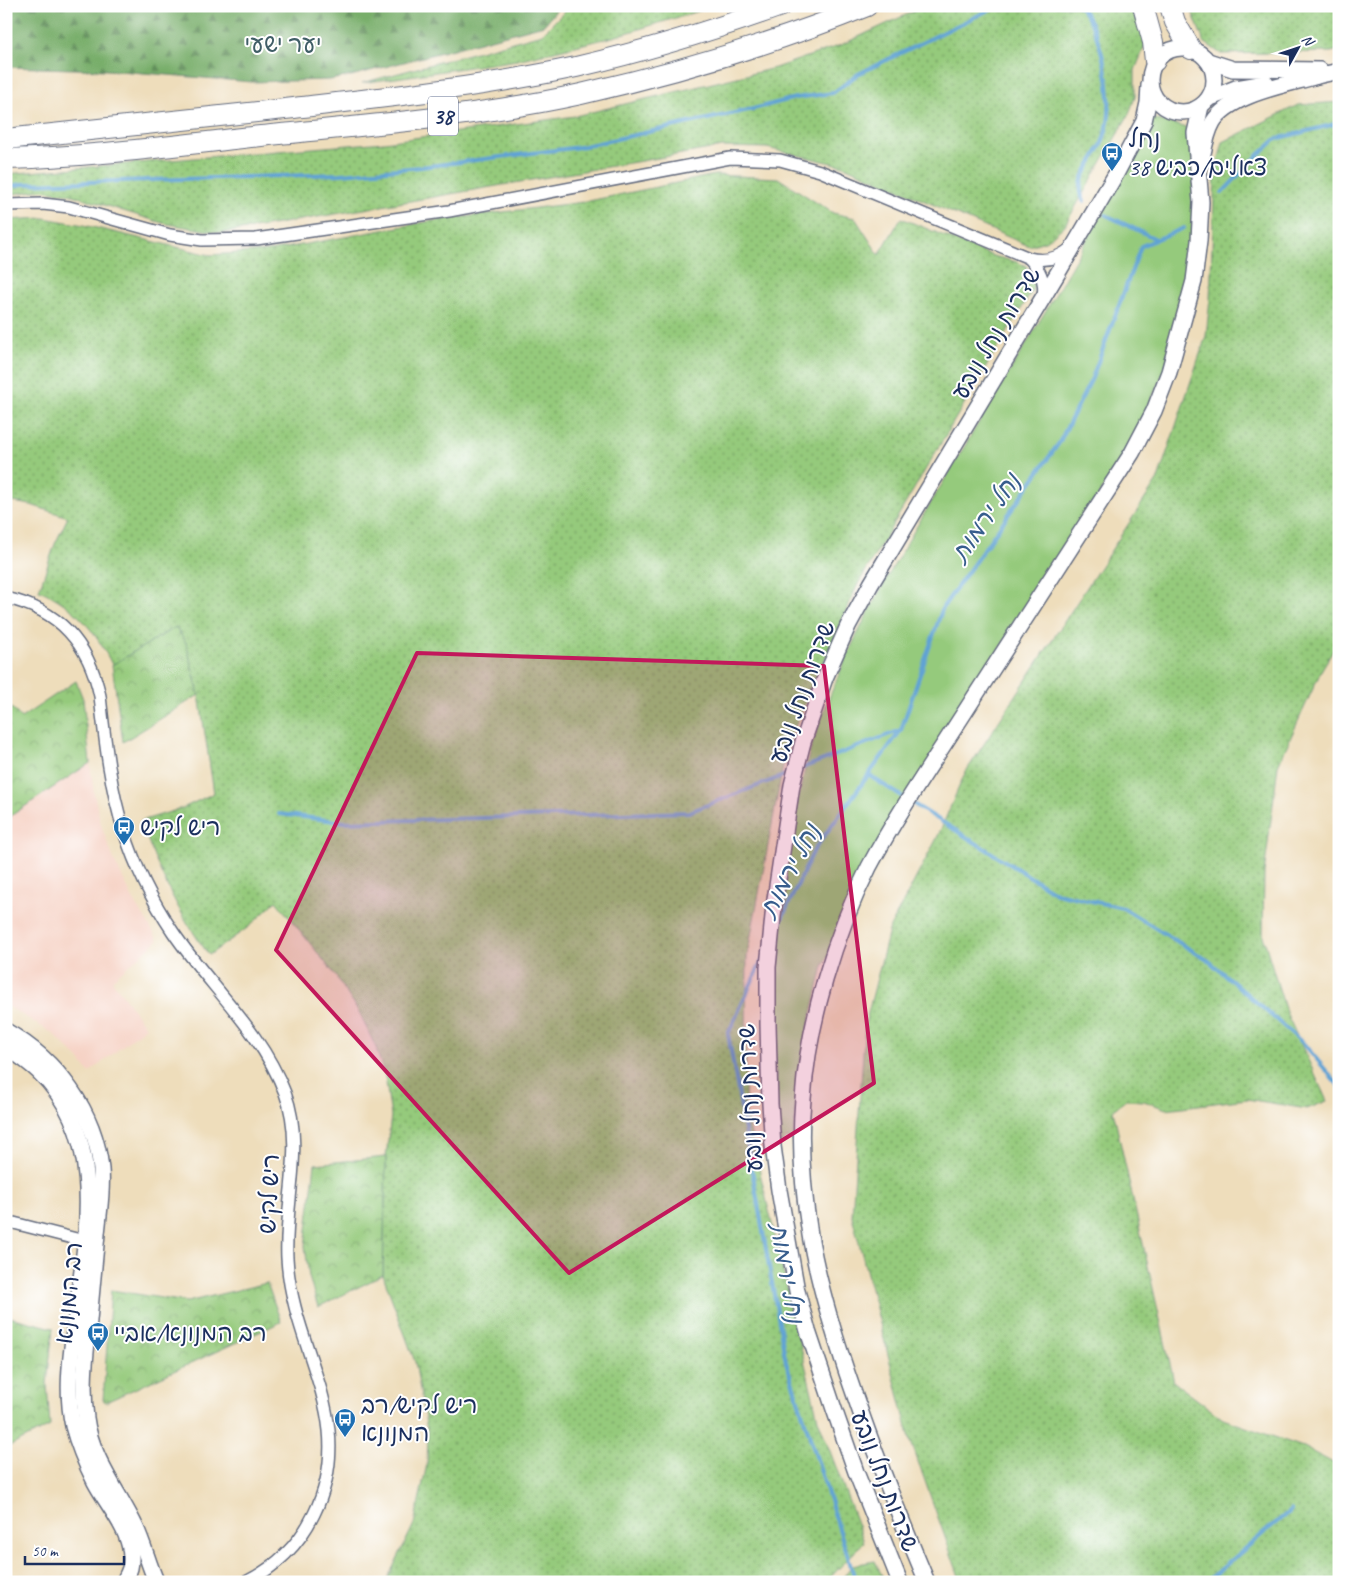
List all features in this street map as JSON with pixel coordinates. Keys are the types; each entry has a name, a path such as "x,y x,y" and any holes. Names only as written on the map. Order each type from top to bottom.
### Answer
{"highway":[{"name":"38","path":"6,139 401,96 492,83 576,67 653,47 732,24 781,6"},
{"name":"38","path":"6,159 100,153 412,121 496,109 580,94 661,74 825,23 868,6"},
{"path":"1142,6 1153,42 1155,61"},
{"path":"1170,6 1176,22 1191,49"}],"main road":[{"path":"1317,76 1236,88 1193,110 1184,112 1170,110 1158,102 1152,94 1150,85 1150,72 1155,61 1163,53 1171,49 1180,48 1191,49 1201,54 1208,61 1224,67 1250,70 1339,70"},
{"path":"1204,103 1212,91 1214,78 1208,61"},
{"path":"1199,176 1208,133 1213,122 1226,107 1252,95 1339,70"},
{"name":"שדרות נחל נובע","path":"900,1582 856,1472 820,1369 797,1291 778,1190 770,1104 768,967 774,906 792,786 802,742 825,678 848,626 880,568 1075,244 1144,120 1150,85"},
{"name":"שדרות נחל נובע","path":"927,1582 863,1419 836,1339 816,1265 807,1215 801,1138 803,1098 808,1061 824,985 838,943 868,869 921,780 1132,453 1154,411 1169,372 1194,281 1201,202 1195,133 1204,103"},
{"name":"רב המנונא","path":"6,1031 35,1050 49,1063 75,1095 86,1116 97,1149 102,1186 90,1243 71,1355 70,1400 75,1431 86,1462 125,1533 129,1546 130,1568 124,1582"},
{"name":"רב המנונא","path":"6,1047 40,1073 53,1087 76,1128 86,1167 90,1243 83,1387 86,1420 98,1455 141,1538 156,1581"},
{"path":"124,1582 138,1576 148,1577 156,1581"}],"street":[{"path":"6,205 69,207 170,235 202,240 246,239 449,211 730,158 780,160 820,171 1028,258 1038,260 1050,259 1063,254 1075,244"},
{"path":"1028,258 1036,265 1043,279 1042,299"},
{"name":"ריש לקיש","path":"6,598 32,605 62,625 74,637 90,661 100,696 117,806 132,853 151,894 173,932 209,981 263,1046 276,1070 290,1108 294,1149 288,1226 287,1255 289,1276 297,1319 314,1366 328,1418 331,1441 330,1465 319,1504 300,1538 283,1558 264,1573 246,1582"},
{"path":"6,1221 90,1243"}],"highlighted area":[{"path":"417,653 824,666 874,1083 569,1273 276,950"}],"shaded area":[{"path":"90,763 94,794 102,828 114,860 132,897 158,940 112,980 146,1027 89,1073 79,1059 52,1033 6,1005 6,819"}],"green space":[{"name":"יער ישעי","path":"6,6 560,6 544,25 351,76 330,80 252,82 107,70 6,67"},
{"path":"570,6 715,6 613,37 517,60 362,83 542,34"},
{"path":"925,6 1136,6 1147,41 1135,70 1135,97 1129,114 1065,225 1048,240 1029,246 844,166 767,148 722,147 221,233 162,223 69,194 41,190 6,195 6,174 384,142 575,116 775,68 841,45"},
{"path":"1190,6 1339,6 1339,50 1331,52 1221,54 1204,42"},
{"path":"1339,102 1339,641 1322,669 1278,765 1264,874 1263,936 1286,1012 1327,1101 1307,1109 1247,1099 1166,1109 1144,1101 1126,1100 1113,1110 1174,1382 1223,1419 1303,1447 1339,1466 1339,1582 961,1582 910,1439 852,1216 865,1025 890,927 937,838 965,773 1158,479 1206,336 1210,299 1215,173 1223,142 1298,105"},
{"path":"1151,118 1191,129 1194,180 1192,270 1165,369 1129,448 963,705 823,966 798,1071 793,1141 787,1138 781,1144 778,1121 775,1028 784,892 797,803 820,722 843,665 881,588 1081,250"},
{"path":"715,175 778,178 833,213 855,218 879,255 901,218 993,256 1026,266 1034,282 1032,291 858,584 787,745 747,956 745,1109 818,1419 864,1542 826,1582 386,1582 414,1524 427,1464 428,1435 415,1362 383,1275 386,1157 391,1116 385,1076 376,1048 360,1014 333,972 276,901 250,926 209,955 179,908 154,857 141,821 183,808 214,793 199,695 186,643 176,627 112,665 99,641 83,620 63,603 39,590 55,544 68,517 31,505 6,501 6,220 44,218 84,225 210,255 269,251 431,221 584,202"},
{"path":"176,627 186,643 199,695 123,742 112,665"},
{"path":"76,681 83,699 90,763 6,819 6,705 21,718"},
{"path":"386,1157 383,1275 318,1307 309,1277 305,1246 315,1164"},
{"path":"267,1283 281,1322 106,1402 103,1400 111,1290 187,1302"},
{"path":"6,1316 53,1328 47,1384 50,1426 6,1448"},
{"path":"875,1561 885,1582 840,1582 852,1565"}],"waterway":[{"path":"6,187 23,184 341,174 421,167 580,147 795,98 833,93 858,74 997,6"},
{"path":"1079,6 1087,16 1100,46 1109,99 1109,114 1104,138 1082,181 1081,194 1084,201"},
{"name":"נחל ירמות","path":"1222,193 1276,139 1339,123"},
{"path":"1106,215 1156,239"},
{"name":"נחל ירמות","path":"778,927 814,850 901,730 943,607 1059,443 1092,378 1141,246 1184,228"},
{"path":"800,769 901,730"},
{"path":"279,814 344,822 689,812 791,773"},
{"path":"868,775 906,799"},
{"path":"912,803 1056,893 1123,908 1209,961 1304,1044 1339,1086"},
{"name":"נחל ירמות","path":"762,960 728,1034 786,1362 856,1582"},
{"path":"1206,1582 1291,1510"}],"place":[{"name":"נחל צאלים/כביש 38","path":"1112,172"},
{"name":"ריש לקיש","path":"124,846"},
{"name":"רב המנונא/אביי","path":"98,1352"},
{"name":"ריש לקיש/רב המנונא","path":"345,1438"}]}
